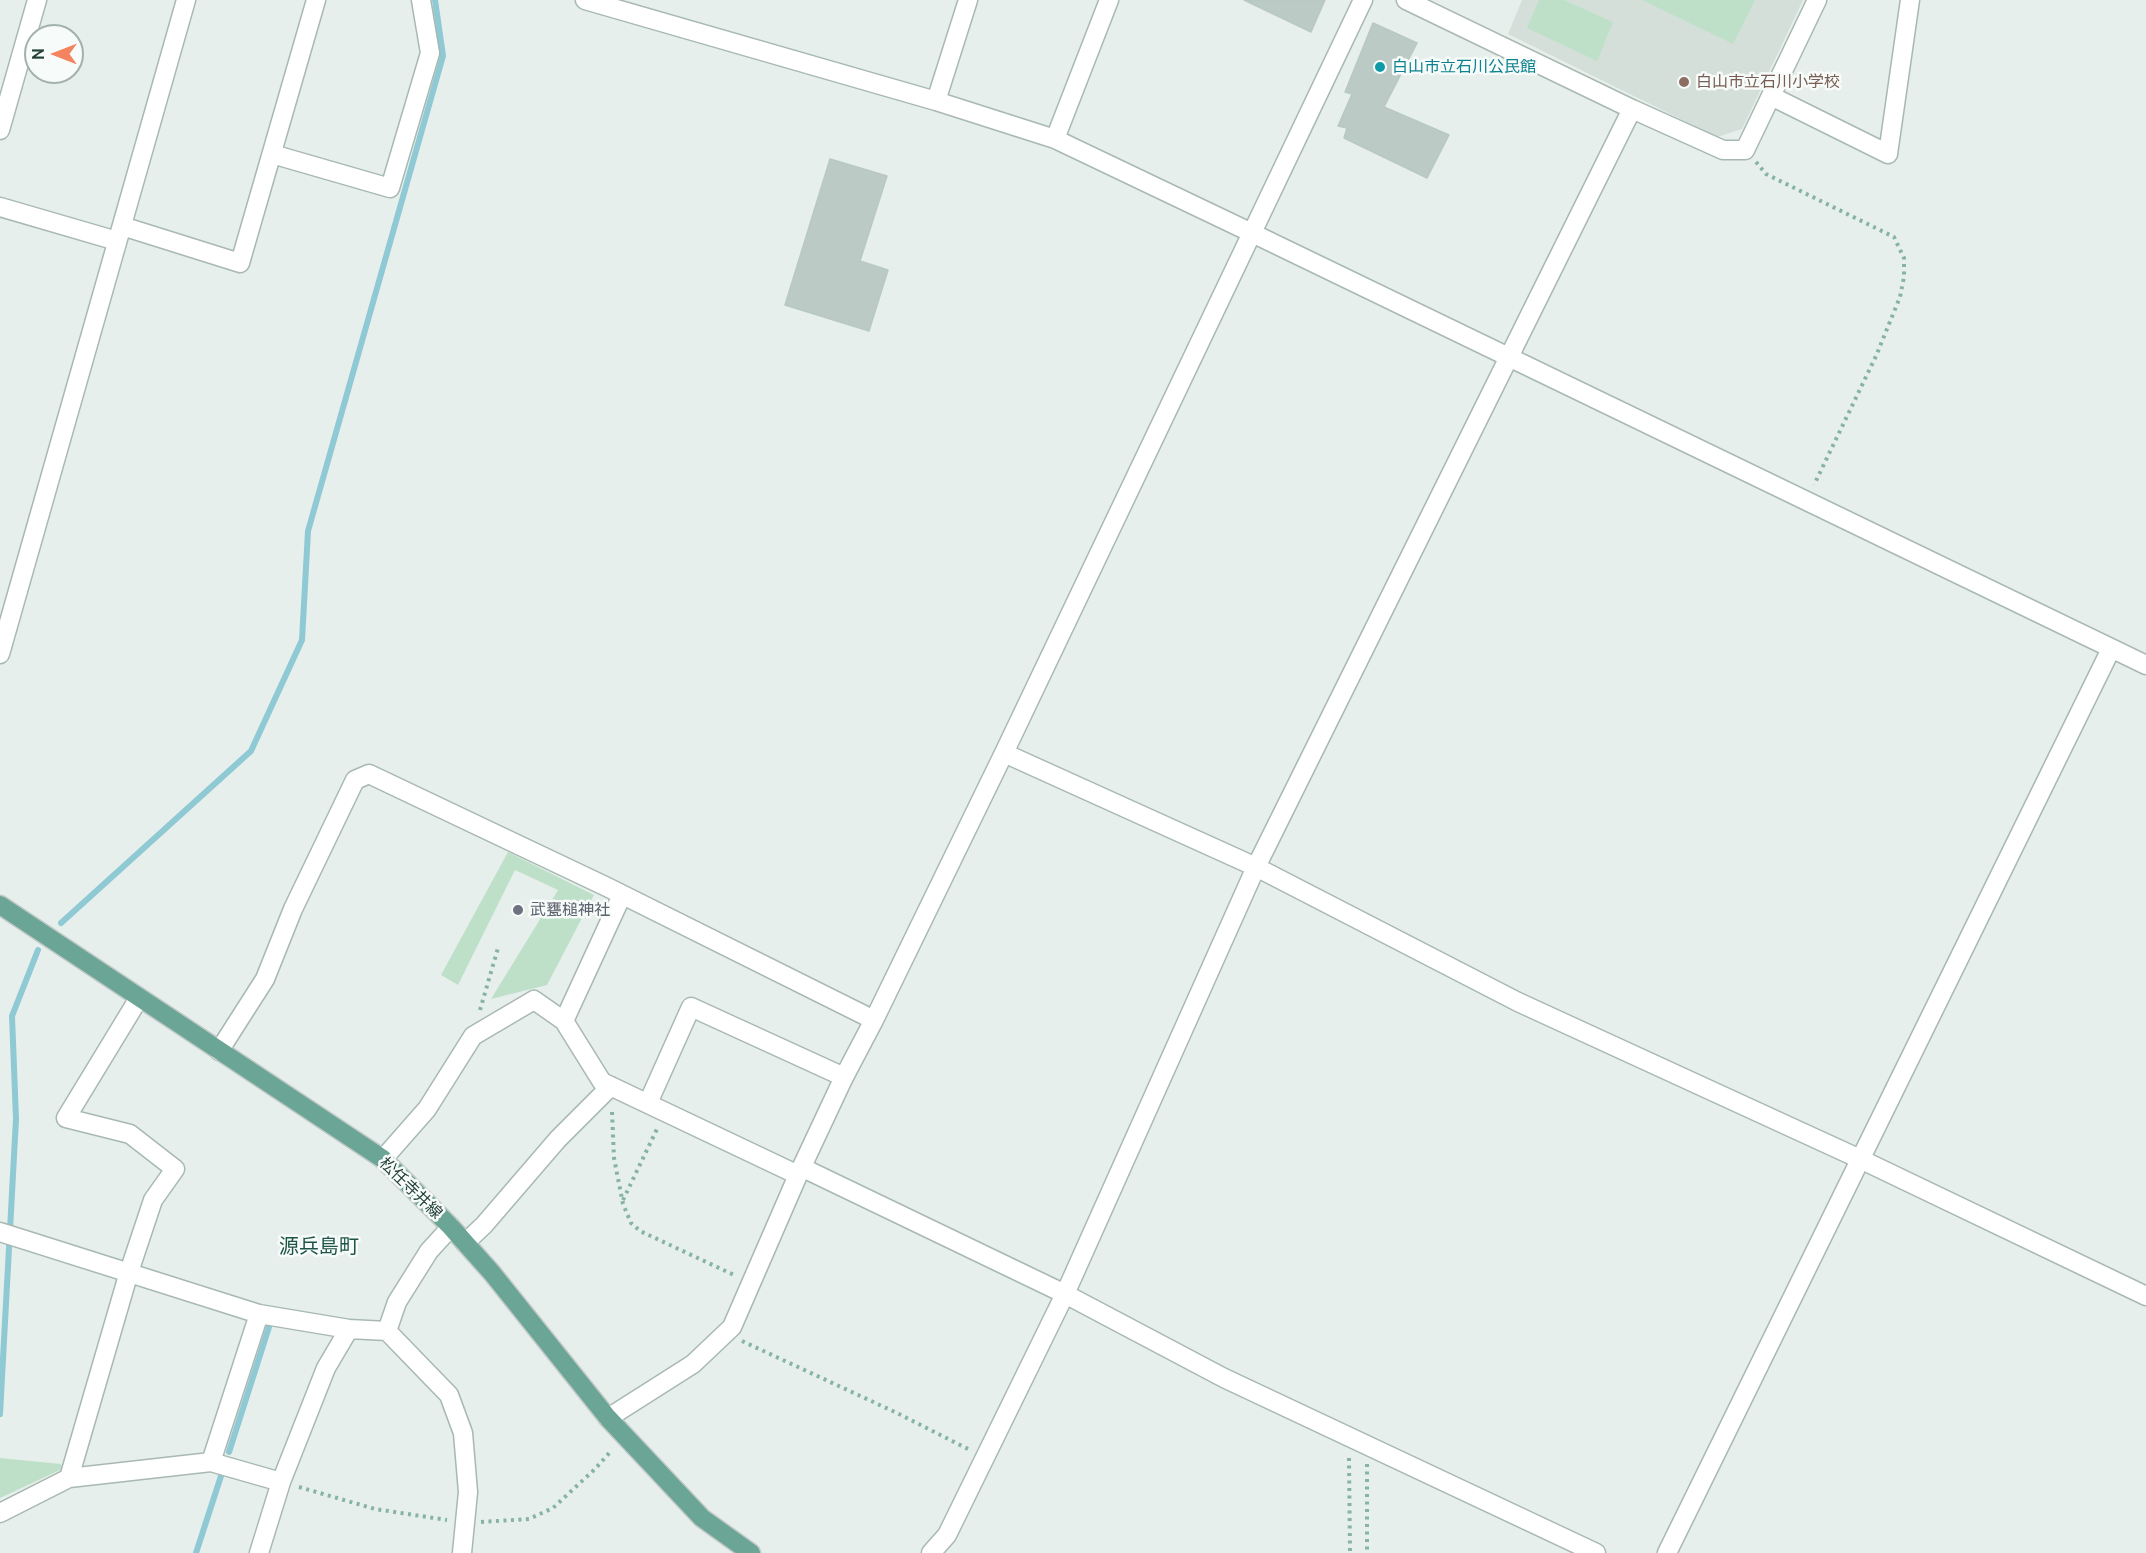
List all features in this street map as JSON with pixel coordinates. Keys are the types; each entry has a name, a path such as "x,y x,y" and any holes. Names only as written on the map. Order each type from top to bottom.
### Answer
{"main road":[{"name":"松任寺井線","path":"0,905 382,1159 465,1243 608,1418 702,1518 751,1553"}],"street":[{"path":"0,130 37,0"},
{"path":"0,654 186,0"},
{"path":"0,207 240,263 316,0"},
{"path":"272,154 390,188 430,53 421,0"},
{"path":"585,0 936,101 1054,139 1252,232 1508,358 2146,665"},
{"path":"936,101 968,0"},
{"path":"1054,139 1109,0"},
{"path":"608,1418 693,1364 732,1327 844,1077 1004,753 1363,0"},
{"path":"1406,0 1632,109 1724,150 1745,150 1817,0"},
{"path":"1771,96 1888,154 1910,0"},
{"path":"931,1553 947,1535 1065,1294 1256,867 1632,109"},
{"path":"1667,1553 2111,649"},
{"path":"1004,753 1256,867 1518,1002 1860,1159 2146,1296"},
{"path":"219,1051 265,979 293,909 355,780 369,774 622,894 874,1020"},
{"path":"564,1021 622,894"},
{"path":"69,1478 129,1272 153,1200 175,1169 130,1134 66,1118 139,998"},
{"path":"382,1159 427,1109 473,1036 534,1000 564,1021 602,1082 1065,1294 1224,1378 1596,1553"},
{"path":"648,1103 691,1007 844,1077"},
{"path":"465,1243 484,1225 558,1139 611,1086"},
{"path":"387,1330 398,1302 429,1251 451,1227"},
{"path":"7,1234 259,1314 349,1329 387,1330 449,1395 463,1433 468,1492 462,1553"},
{"path":"211,1462 259,1314"},
{"path":"259,1553 281,1482 326,1368 349,1329"},
{"path":"0,1513 69,1478 211,1462 281,1482"}],"path":[{"path":"1745,150 1766,174 1894,237 1904,258 1904,277 1900,297 1876,356 1806,501"},
{"path":"473,1036 498,948"},
{"path":"611,1086 614,1158 622,1200 631,1223 640,1231 751,1283"},
{"path":"622,1200 665,1112"},
{"path":"726,1333 897,1413 985,1458"},
{"path":"1348,1436 1350,1553"},
{"path":"1367,1445 1367,1553"}],"shaded area":[{"name":"白山市立石川小学校","path":"1522,0 1803,0 1742,129 1717,137 1508,34"}],"green space":[{"path":"1539,0 1564,0 1613,22 1597,61 1527,28"},
{"path":"1642,0 1755,0 1733,44"},
{"path":"508,852 594,895 547,985 491,999 558,890 515,870 458,985 441,975"},
{"path":"0,1458 61,1464 62,1469 0,1498"}],"building":[{"path":"1244,0 1325,0 1311,32"},
{"path":"1373,23 1417,43 1384,107 1449,135 1427,178 1344,138 1347,128 1338,126 1352,94 1345,92"},
{"path":"830,159 887,176 860,261 888,270 869,331 785,305"}],"waterway":[{"path":"61,923 251,751 302,640 308,531 443,56 435,0"},
{"path":"0,1414 16,1119 12,1016 38,950"},
{"path":"229,1452 269,1327"},
{"path":"196,1553 221,1476"}],"place":[{"name":"白山市立石川公民館","path":"1380,67"},
{"name":"白山市立石川小学校","path":"1684,82"},
{"name":"武甕槌神社","path":"518,910"}],"district":[{"name":"源兵島町","path":"319,1246"}]}
